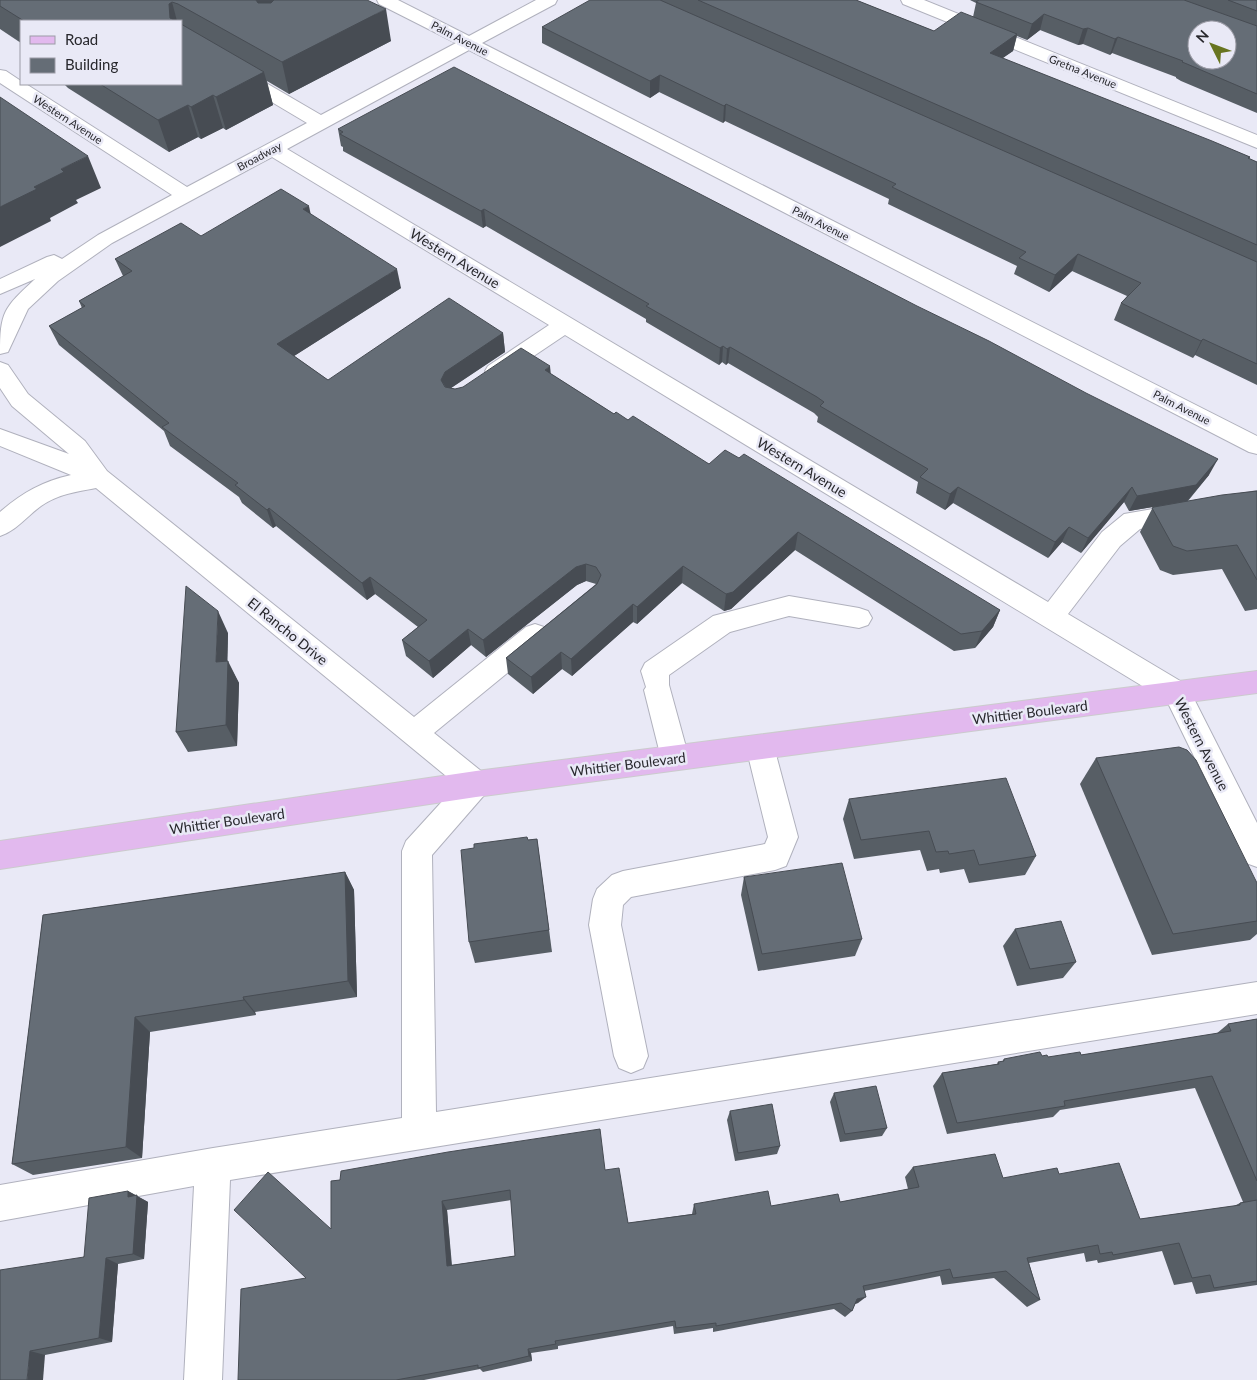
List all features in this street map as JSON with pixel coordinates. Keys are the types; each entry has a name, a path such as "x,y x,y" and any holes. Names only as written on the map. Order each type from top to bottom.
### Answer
{"main road":[{"name":"Whittier Boulevard","path":"0,855 476,784 1257,682"}],"street":[{"name":"Palm Avenue","path":"385,0 1257,446"},
{"name":"Broadway","path":"0,347 19,306 51,276 106,239 549,0"},
{"name":"Gretna Avenue","path":"909,0 1257,142"},
{"path":"182,42 320,123"},
{"name":"Western Avenue","path":"0,75 186,195"},
{"name":"Western Avenue","path":"273,149 1177,693 1257,853"},
{"path":"0,287 106,239"},
{"path":"480,382 565,324"},
{"name":"El Rancho Drive","path":"0,370 20,400 77,447 100,478"},
{"name":"El Rancho Drive","path":"0,437 55,457 100,478 476,784"},
{"path":"0,527 26,504 44,493 69,484 100,478"},
{"path":"1051,617 1111,540 1133,521 1257,500"},
{"path":"675,758 655,671 722,623 789,606 859,618"},
{"path":"414,733 557,618"},
{"path":"631,1056 605,925 608,899 623,885 775,856 783,837 760,747"},
{"path":"418,1132 417,852 476,784"},
{"path":"0,1203 213,1165 1257,998"},
{"path":"203,1380 213,1165"}],"building":[{"path":"0,0 256,0 258,3 271,3 274,0 367,0 386,9 282,62 172,2 169,4 170,18 174,20 22,20 0,6"},
{"path":"590,0 660,0 1257,262 1257,364 1203,339 1201,341 1121,303 1141,283 1078,254 1055,275 1019,258 1026,252 892,187 896,184 660,75 650,81 542,27"},
{"path":"698,0 856,0 934,31 961,12 1017,34 990,53 1212,141 1250,157 1248,158 1257,162 1257,245"},
{"path":"979,0 1184,0 1257,26 1257,94 1201,70 1237,70 1237,20 1187,20 1187,64 1118,37 1115,39 1044,14 1032,24 976,2"},
{"path":"1228,0 1257,0 1257,11"},
{"path":"182,25 264,72 216,97 213,95 191,107 188,105 158,120 102,85 182,85"},
{"path":"454,67 917,306 989,341 1086,393 1218,459 1196,485 1137,496 1132,487 1088,538 1069,527 1055,542 958,487 950,494 920,477 928,469 820,406 824,402 817,397 730,347 727,349 723,346 720,348 646,306 649,304 484,209 481,211 340,134 343,132 338,129"},
{"path":"0,97 88,156 61,169 64,172 34,187 37,189 0,207"},
{"path":"281,189 309,206 303,209 397,269 277,344 328,380 449,298 503,333 445,372 441,380 445,387 455,389 463,387 521,348 550,366 545,370 614,414 616,412 628,420 633,416 709,464 725,450 739,458 744,454 1000,610 982,631 961,634 798,532 733,592 726,594 683,566 637,607 633,604 571,659 561,652 531,677 506,658 597,584 601,575 596,567 586,564 576,567 483,640 468,629 429,661 402,640 427,620 370,577 362,583 269,508 267,510 235,485 238,483 162,427 169,423 49,326 85,306 79,301 132,271 115,259 181,223 201,236"},
{"path":"1257,491 1257,580 1237,545 1187,551 1173,546 1152,508 1222,495"},
{"path":"186,586 218,611 216,662 228,661 226,725 176,732"},
{"path":"1179,747 1187,750 1196,760 1257,883 1257,921 1173,934 1096,758"},
{"path":"1006,778 1036,856 979,865 974,850 949,854 948,851 936,852 929,831 861,840 849,799"},
{"path":"527,837 528,840 537,839 549,930 469,942 461,850 474,848 474,844"},
{"path":"842,863 862,939 762,954 744,877"},
{"path":"345,872 348,981 243,997 244,1000 135,1017 126,1147 12,1164 43,915"},
{"path":"1061,921 1076,962 1030,969 1015,929"},
{"path":"1257,1019 1257,1181 1212,1076 1064,1101 1065,1106 957,1123 942,1073 999,1064 998,1062 1004,1061 1004,1059 1040,1052 1042,1056 1047,1055 1048,1057 1080,1052 1081,1055 1231,1031 1228,1024"},
{"path":"876,1086 887,1128 845,1134 834,1093"},
{"path":"772,1104 780,1146 738,1153 730,1111"},
{"path":"600,1129 605,1170 619,1168 628,1223 696,1214 694,1204 768,1191 771,1206 838,1194 840,1202 919,1187 913,1167 995,1154 1003,1178 1057,1168 1059,1174 1119,1163 1140,1219 1240,1205 1240,1203 1257,1200 1257,1281 1214,1288 1210,1275 1192,1278 1179,1243 1113,1255 1112,1252 1100,1254 1098,1245 1027,1258 1040,1300 1006,1271 953,1278 950,1269 863,1286 866,1297 857,1299 852,1311 841,1303 716,1326 716,1323 676,1328 675,1321 555,1341 556,1344 528,1349 529,1356 478,1368 478,1365 396,1380 238,1380 241,1289 306,1278 234,1210 268,1172 331,1229 331,1181 340,1180 341,1171 448,1152","holes":["510,1190 515,1256 447,1266 442,1201"]},
{"path":"128,1191 128,1197 137,1195 133,1254 106,1258 99,1338 30,1351 27,1380 0,1380 0,1270 84,1257 89,1198"}]}
